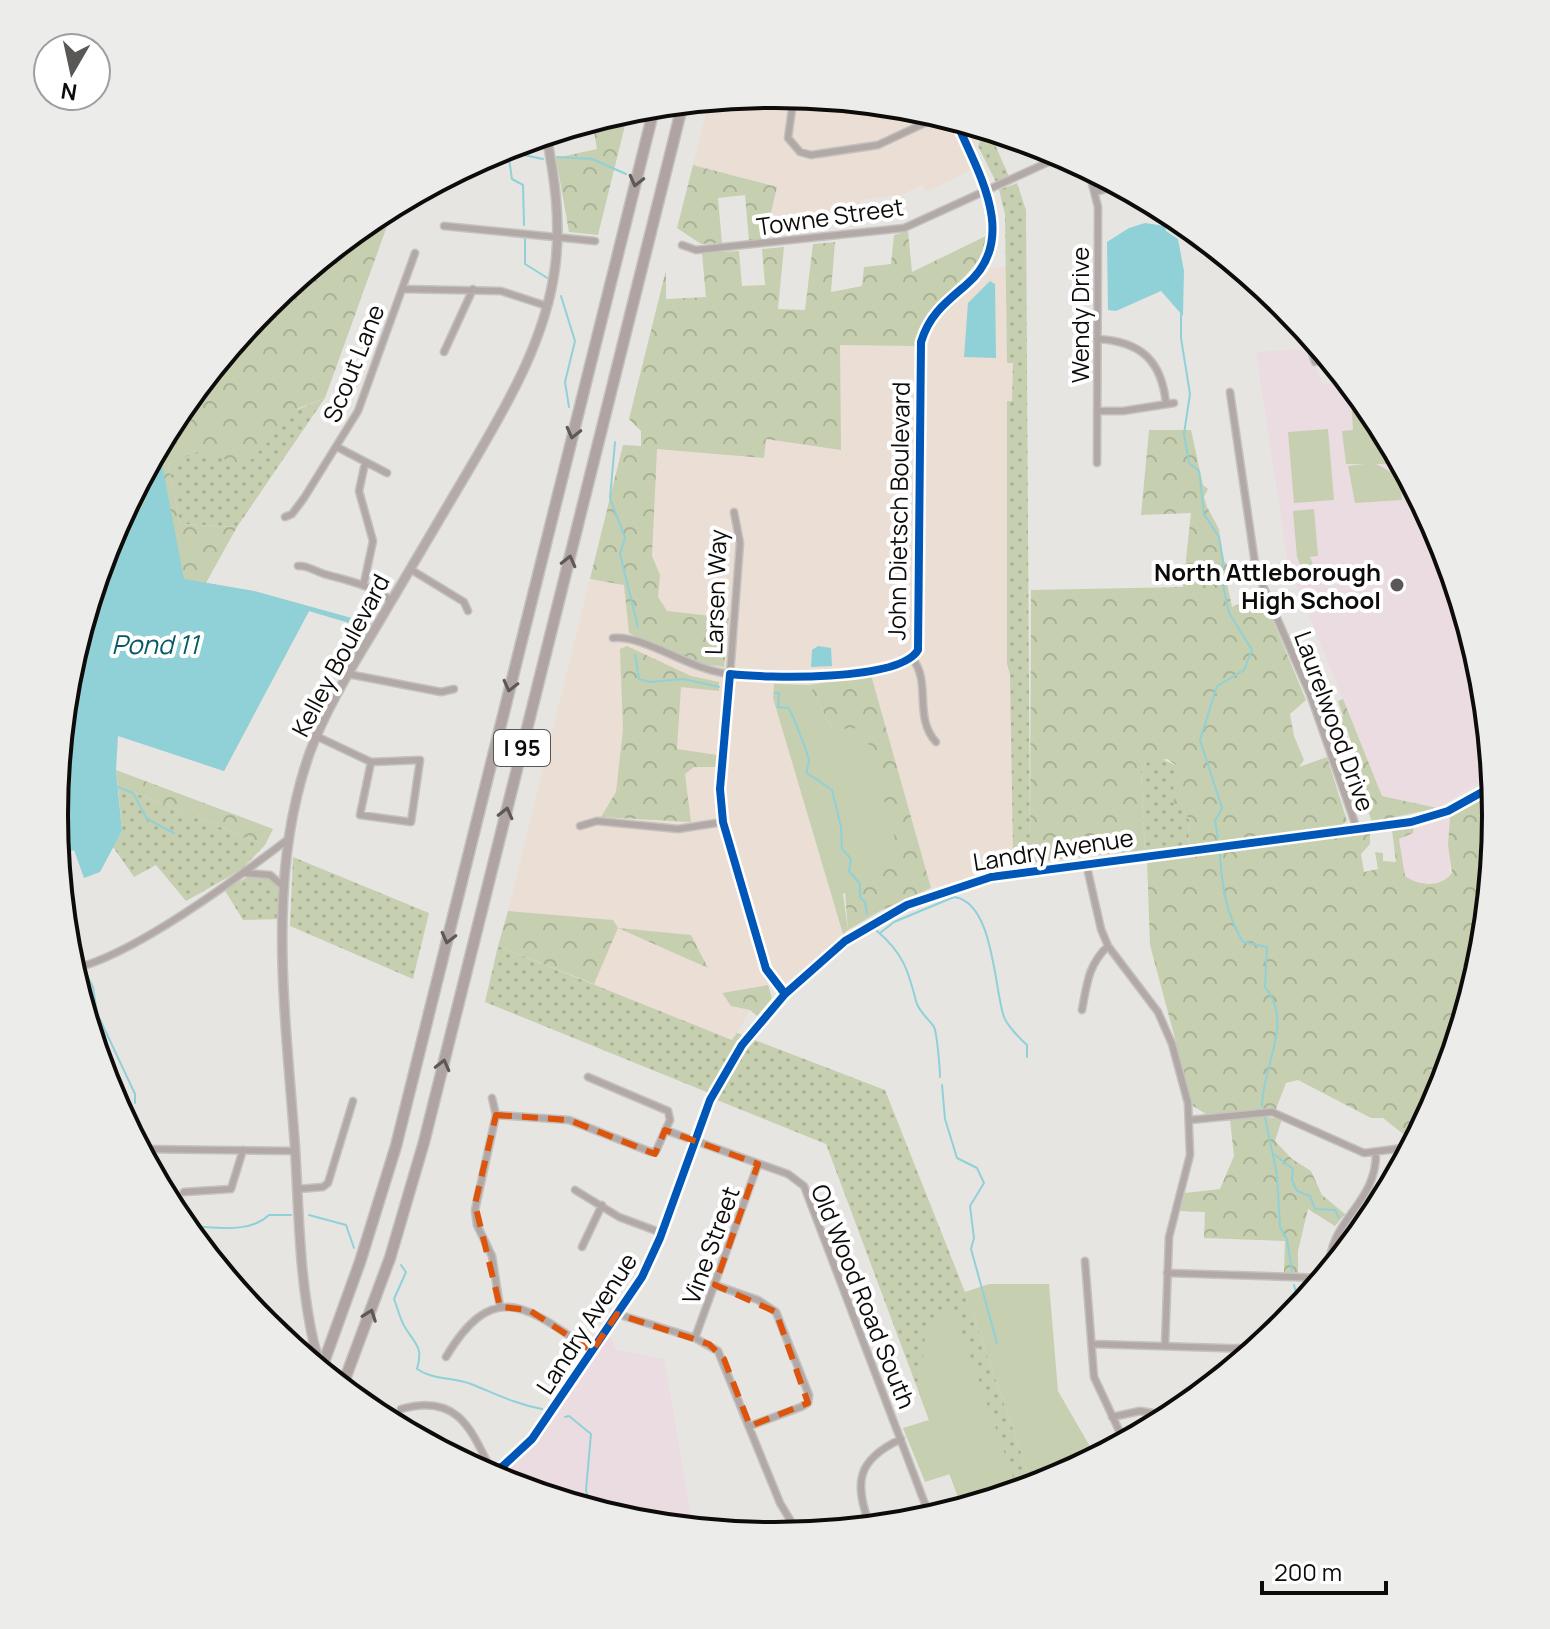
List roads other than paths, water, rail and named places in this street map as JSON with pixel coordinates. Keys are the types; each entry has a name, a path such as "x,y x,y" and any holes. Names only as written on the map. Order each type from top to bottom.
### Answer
{"highway":[{"name":"I 95","path":"346,1376 385,1273 424,1142 680,114"},
{"name":"I 95","path":"325,1359 360,1262 396,1146 652,119"}],"main road":[{"name":"Kelley Boulevard","path":"316,1352 304,1302 283,955 287,840 296,794 316,736 348,674 509,399 547,306 558,236 555,185 548,145"}],"street":[{"path":"792,108 788,138 800,152 811,155 878,145 924,124"},
{"name":"John Dietsch Boulevard","path":"613,638 633,639 704,671 810,679 912,658 918,650 921,342 925,329 940,306 973,279 989,253 994,220 961,133"},
{"name":"Towne Street","path":"682,245 696,250 885,232 911,226 1048,162"},
{"name":"Wendy Drive","path":"1093,183 1096,192 1097,463"},
{"path":"1096,192 1105,189"},
{"path":"444,226 595,241"},
{"name":"Scout Lane","path":"285,517 292,514 358,411 415,253"},
{"path":"402,289 508,292 547,306"},
{"path":"444,352 473,289"},
{"path":"1097,339 1120,340 1147,354 1163,382 1170,404 1097,411"},
{"path":"1313,355 1315,362"},
{"name":"Laurelwood Drive","path":"1230,392 1256,570 1310,694 1357,829"},
{"path":"337,447 387,473"},
{"path":"364,583 373,541 359,491 365,463"},
{"name":"Larsen Way","path":"730,674 740,543 734,512"},
{"path":"298,566 307,565 325,575 364,583 388,598 390,603"},
{"path":"410,569 464,602 468,611"},
{"path":"912,658 920,668 926,731 936,742"},
{"path":"348,674 441,692 454,689"},
{"path":"730,674 720,789 723,822 766,969 785,994"},
{"path":"316,736 371,762 420,760 411,822 360,815 371,762"},
{"name":"Landry Avenue","path":"499,1466 532,1439 642,1277 662,1233 710,1100 742,1045 785,994 845,941 916,901 991,877 1430,817 1481,792"},
{"path":"580,826 597,821 678,829 723,822"},
{"path":"85,965 118,952 243,874 287,840"},
{"path":"1086,863 1094,907 1108,946 1158,1012 1172,1044 1190,1120 1190,1155 1169,1237 1165,1346"},
{"path":"243,874 270,875 284,887"},
{"path":"1082,1010 1089,972 1096,957 1108,946"},
{"path":"496,1115 569,1120 654,1152 669,1113 588,1077"},
{"path":"492,1098 496,1115 475,1210 477,1225 492,1256 500,1307"},
{"path":"297,1189 323,1187 328,1183 353,1101"},
{"path":"1190,1120 1272,1112 1353,1150 1376,1152 1397,1149"},
{"name":"Old Wood Road South","path":"665,1130 788,1174 804,1186 926,1505"},
{"path":"153,1149 295,1151"},
{"path":"184,1192 231,1189 243,1150"},
{"path":"1331,1251 1333,1238 1370,1188 1376,1152"},
{"name":"Vine Street","path":"695,1338 758,1164"},
{"path":"575,1190 619,1217 662,1233"},
{"path":"582,1247 602,1205"},
{"path":"1085,1261 1096,1387 1119,1432"},
{"path":"1167,1273 1310,1278"},
{"path":"715,1285 758,1300 776,1312 809,1395 808,1403 801,1407 750,1426"},
{"path":"446,1357 469,1322 500,1307 529,1310 592,1351"},
{"path":"617,1314 695,1338 709,1344 724,1359 780,1503 791,1521"},
{"path":"1092,1344 1238,1348"},
{"path":"401,1409 430,1404 459,1416 471,1429 484,1459"},
{"path":"1112,1417 1140,1411 1151,1413"},
{"path":"866,1515 859,1495 863,1471 874,1455 901,1439"}],"water":[{"path":"1145,223 1165,226 1166,231 1178,239 1184,271 1183,316 1161,291 1116,311 1108,310 1107,242 1129,228"},
{"path":"990,281 995,284 996,358 964,357 968,303"},
{"name":"Pond 11","path":"162,464 184,579 254,591 373,624 370,629 309,611 224,771 118,736 116,770 122,831 100,872 84,878 74,850 70,852 68,814 74,722 92,632 106,587 135,514"},
{"path":"818,646 831,648 832,666 811,667 812,650"}],"waterway":[{"path":"522,155 543,159"},
{"path":"557,157 592,159 626,174"},
{"path":"509,159 512,179 523,185 524,225"},
{"path":"525,239 525,264 549,279"},
{"path":"561,296 575,341 565,382 569,407"},
{"path":"1181,314 1181,338 1190,394 1184,434 1189,463 1199,471 1204,514 1219,537 1223,560 1221,576 1229,613 1252,650 1244,670 1217,686 1200,740 1222,808 1215,821 1218,838"},
{"path":"615,442 610,498 625,538 620,554 638,627"},
{"path":"145,494 149,487"},
{"path":"635,655 639,679 650,682 683,679 719,687"},
{"path":"775,693 779,693 778,707 789,708 800,735 809,760 807,773 832,790 841,827 842,849 851,859 849,871 860,884 860,897 865,902 867,914"},
{"path":"118,787 133,793 147,819 174,833"},
{"path":"1220,855 1226,900 1237,932 1243,942 1267,947 1265,987 1273,1001 1277,1029 1262,1106"},
{"path":"880,933 894,922 954,897 967,902 985,930 1004,1017 1027,1045 1027,1057"},
{"path":"877,931 899,955 917,1005 934,1027 940,1077"},
{"path":"87,975 93,987 97,1013 135,1094 135,1103"},
{"path":"942,1085 945,1119 957,1158 977,1168 984,1183 970,1206 974,1238 971,1249 997,1343"},
{"path":"1265,1117 1277,1175 1280,1227 1287,1239 1292,1271"},
{"path":"1275,1155 1293,1169 1292,1180 1297,1191 1310,1196 1315,1209 1335,1210 1339,1218"},
{"path":"201,1227 240,1227 269,1215 291,1215"},
{"path":"309,1215 346,1225 354,1248"},
{"path":"401,1265 406,1272 394,1299 404,1326 418,1348 417,1369 542,1409"},
{"path":"1294,1285 1296,1292"},
{"path":"565,1417 569,1416 591,1434 587,1496"}],"place":[{"name":"North Attleborough High School","path":"1397,585"}]}
